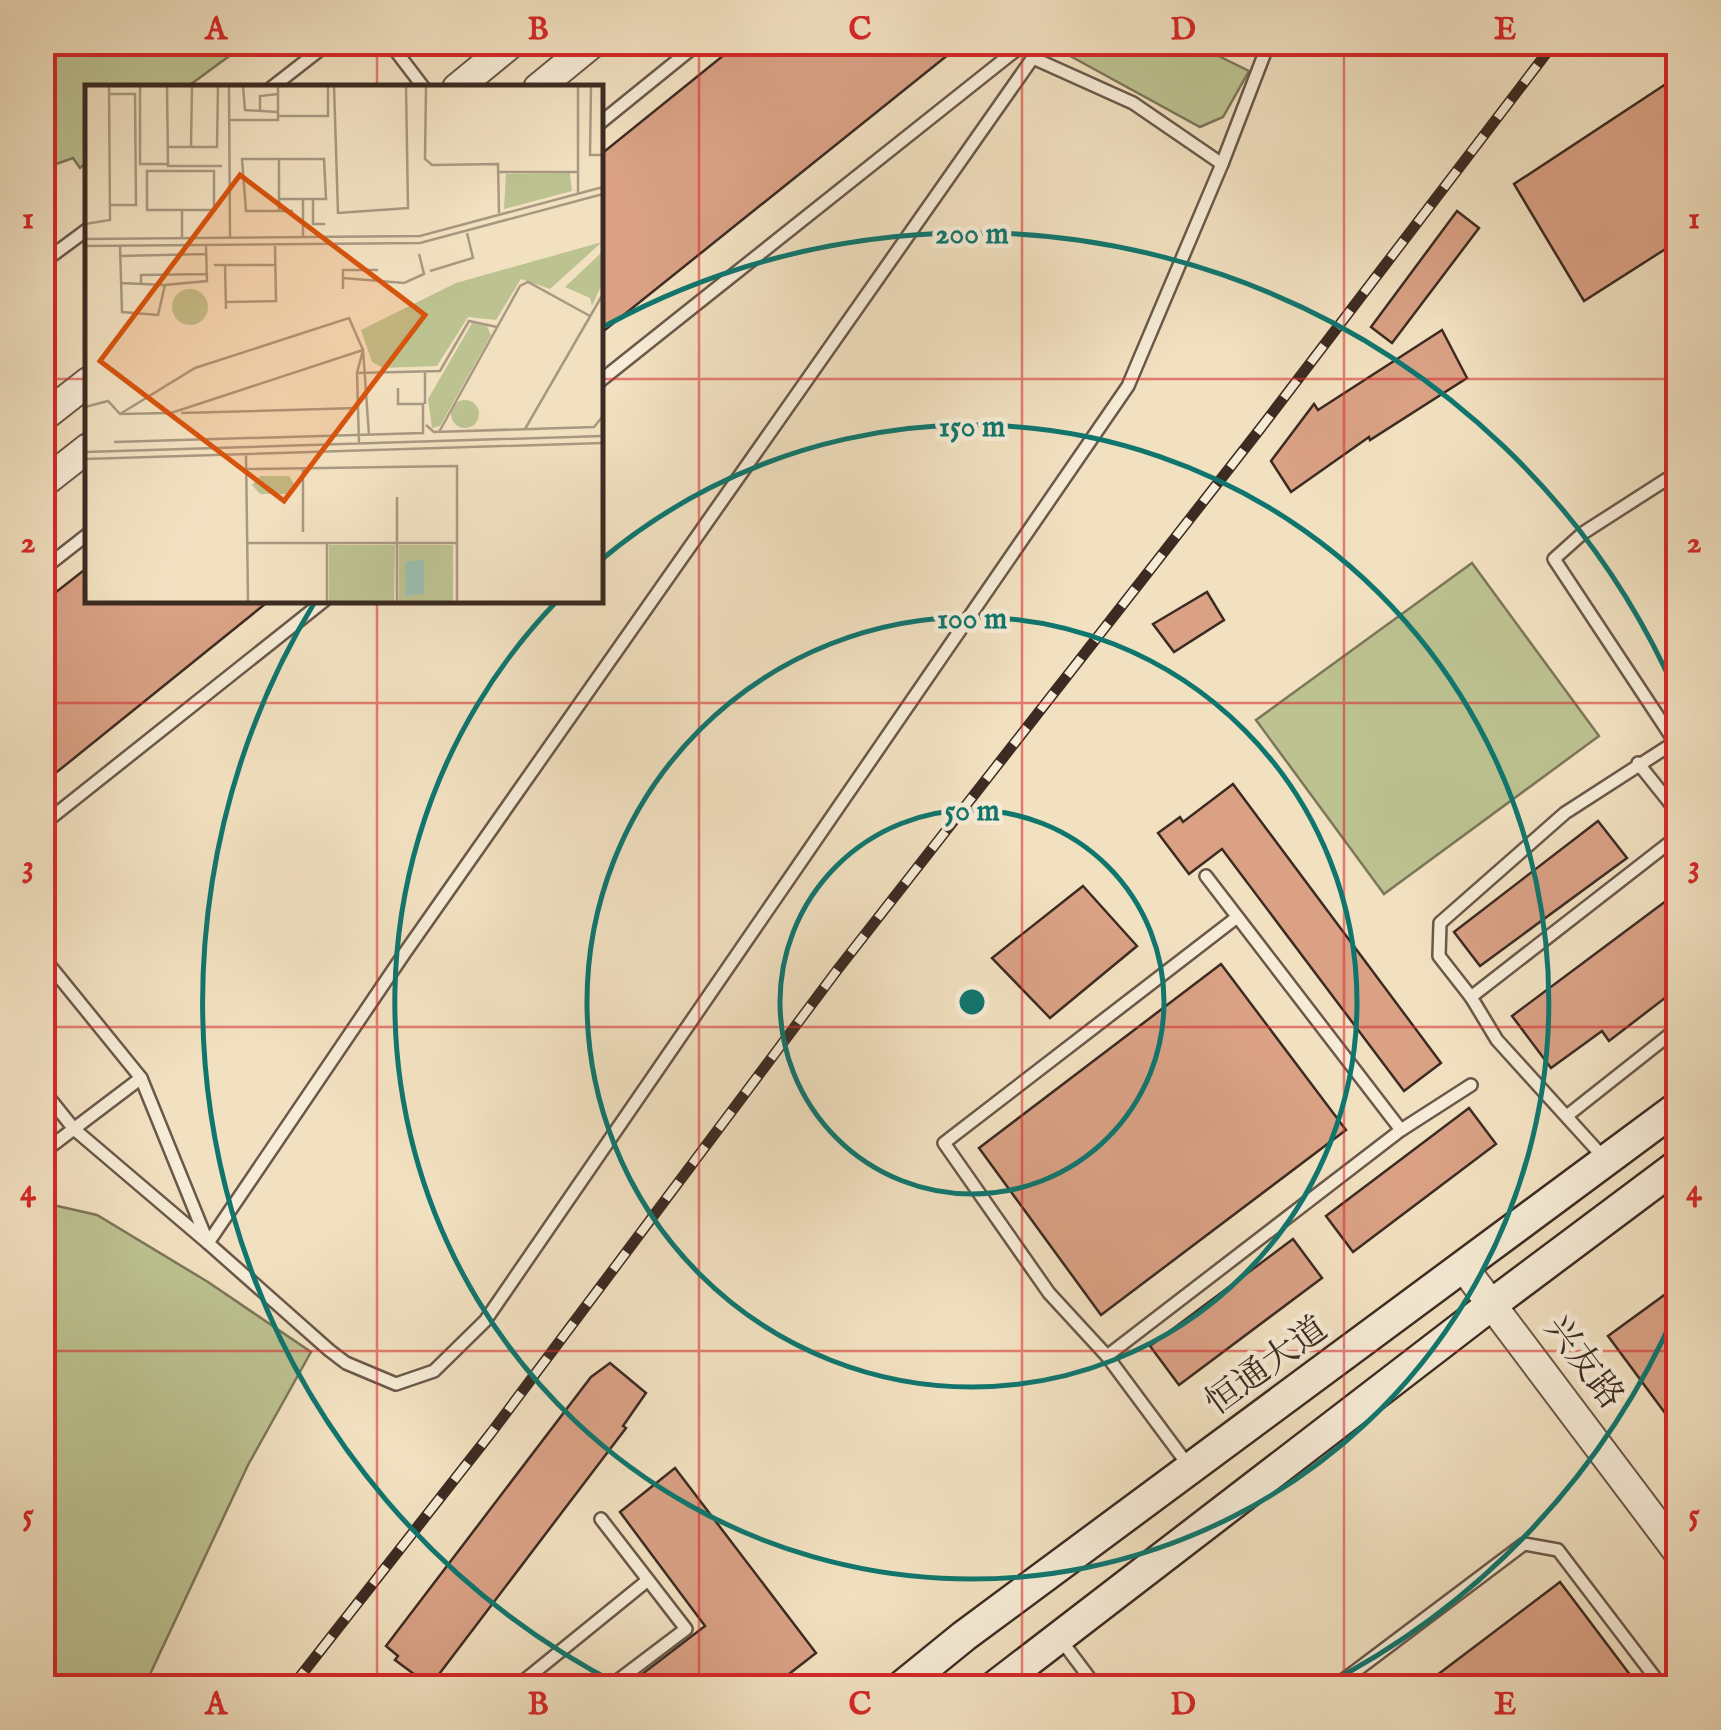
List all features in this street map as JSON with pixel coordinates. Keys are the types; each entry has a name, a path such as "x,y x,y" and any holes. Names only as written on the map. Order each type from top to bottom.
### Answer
{"main road":[{"name":"恒通大道","path":"900,1688 964,1636 1678,1107"},
{"path":"992,1688 1678,1165"}],"street":[{"path":"461,85 512,42"},
{"path":"542,85 594,42"},
{"path":"42,418 85,384"},
{"path":"42,484 85,450"},
{"name":"兴友路","path":"1464,1268 1678,1552"}],"lane":[{"path":"275,85 330,42"},
{"path":"389,42 422,85"},
{"path":"602,121 700,42"},
{"path":"602,379 1026,42"},
{"path":"208,1242 404,954 1044,42"},
{"path":"42,1089 74,1128 346,1363 396,1384 434,1372 485,1321 1128,386 1269,42"},
{"path":"1033,58 1134,103 1222,164"},
{"path":"42,263 85,231"},
{"path":"1606,1161 1496,1040 1439,956 1440,923 1565,813 1677,741 1554,559 1583,532 1678,472"},
{"path":"42,570 85,536"},
{"path":"42,825 322,602"},
{"path":"1638,763 1678,813"},
{"path":"1470,998 1678,836"},
{"path":"1206,876 1402,1130"},
{"path":"1191,1469 1107,1356 1049,1293 944,1143 1236,918"},
{"path":"42,956 141,1078 208,1242"},
{"path":"1568,1115 1678,1028"},
{"path":"42,1153 141,1078"},
{"path":"1107,1356 1402,1130 1471,1085"},
{"path":"601,1519 686,1629 608,1688"},
{"path":"1333,1688 1524,1544 1558,1550 1663,1688"},
{"path":"515,1688 648,1580"},
{"path":"1059,1636 1097,1688"}],"green space":[{"path":"43,42 247,43 190,85 85,85 85,164 80,168 73,158 45,168"},
{"path":"1085,42 1192,43 1249,71 1223,117 1200,127 1072,57"},
{"path":"1472,563 1599,736 1384,894 1256,720"},
{"path":"53,1205 97,1215 208,1282 311,1352 248,1465 144,1687 43,1687 42,1210"}],"building":[{"path":"740,42 964,42 602,332 602,153"},
{"path":"1678,76 1678,241 1584,301 1514,184"},
{"path":"1457,211 1479,228 1392,343 1371,327"},
{"path":"1442,330 1467,378 1370,440 1369,437 1291,492 1271,461 1314,404 1318,410"},
{"path":"85,569 85,602 268,602 42,784 42,603"},
{"path":"1207,592 1224,620 1174,652 1153,624"},
{"path":"1233,784 1441,1063 1404,1091 1222,849 1189,874 1158,833 1180,817 1183,822"},
{"path":"1598,821 1627,858 1480,966 1454,932"},
{"path":"1083,886 1137,946 1050,1018 992,958"},
{"path":"1678,892 1678,988 1609,1041 1602,1031 1551,1068 1512,1016"},
{"path":"1221,964 1346,1130 1101,1315 979,1148"},
{"path":"1469,1108 1496,1144 1353,1252 1326,1216"},
{"path":"1293,1239 1322,1278 1179,1385 1150,1346"},
{"path":"1678,1285 1678,1403 1665,1413 1608,1336"},
{"path":"610,1363 646,1393 623,1426 626,1428 430,1686 395,1660 398,1656 386,1646 591,1377"},
{"path":"675,1468 816,1653 771,1688 624,1688 705,1626 620,1512"},
{"path":"1560,1582 1640,1688 1420,1688"}],"railway":[{"path":"291,1688 491,1433 838,969 1260,429 1555,42"}]}
